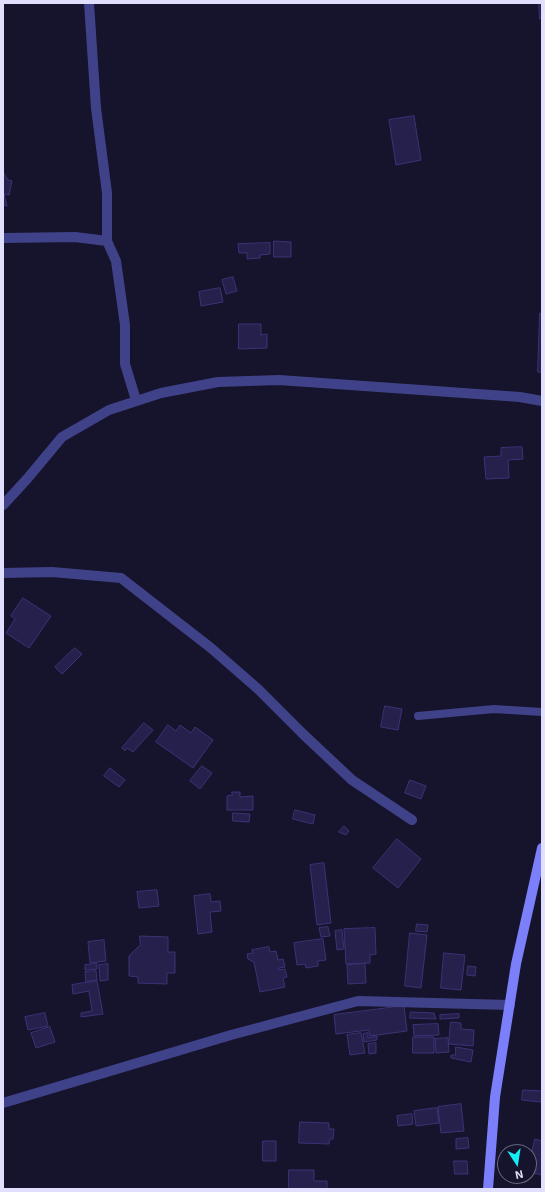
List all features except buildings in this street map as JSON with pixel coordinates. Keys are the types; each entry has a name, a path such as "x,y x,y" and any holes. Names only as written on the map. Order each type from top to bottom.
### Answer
{"street":[{"path":"89,3 96,108 107,193 107,241 116,260 125,325 125,364 136,400"},
{"path":"3,238 75,237 107,241"},
{"path":"3,505 27,480 62,437 109,410 161,393 218,382 279,380 512,396 542,401"},
{"path":"3,573 52,572 121,578 211,648 258,689 352,780 412,820"},
{"path":"488,1189 495,1097 516,964 542,848"},
{"path":"3,1103 230,1035 358,1001 510,1005"}],"lane":[{"path":"418,716 494,709 542,712"}]}
